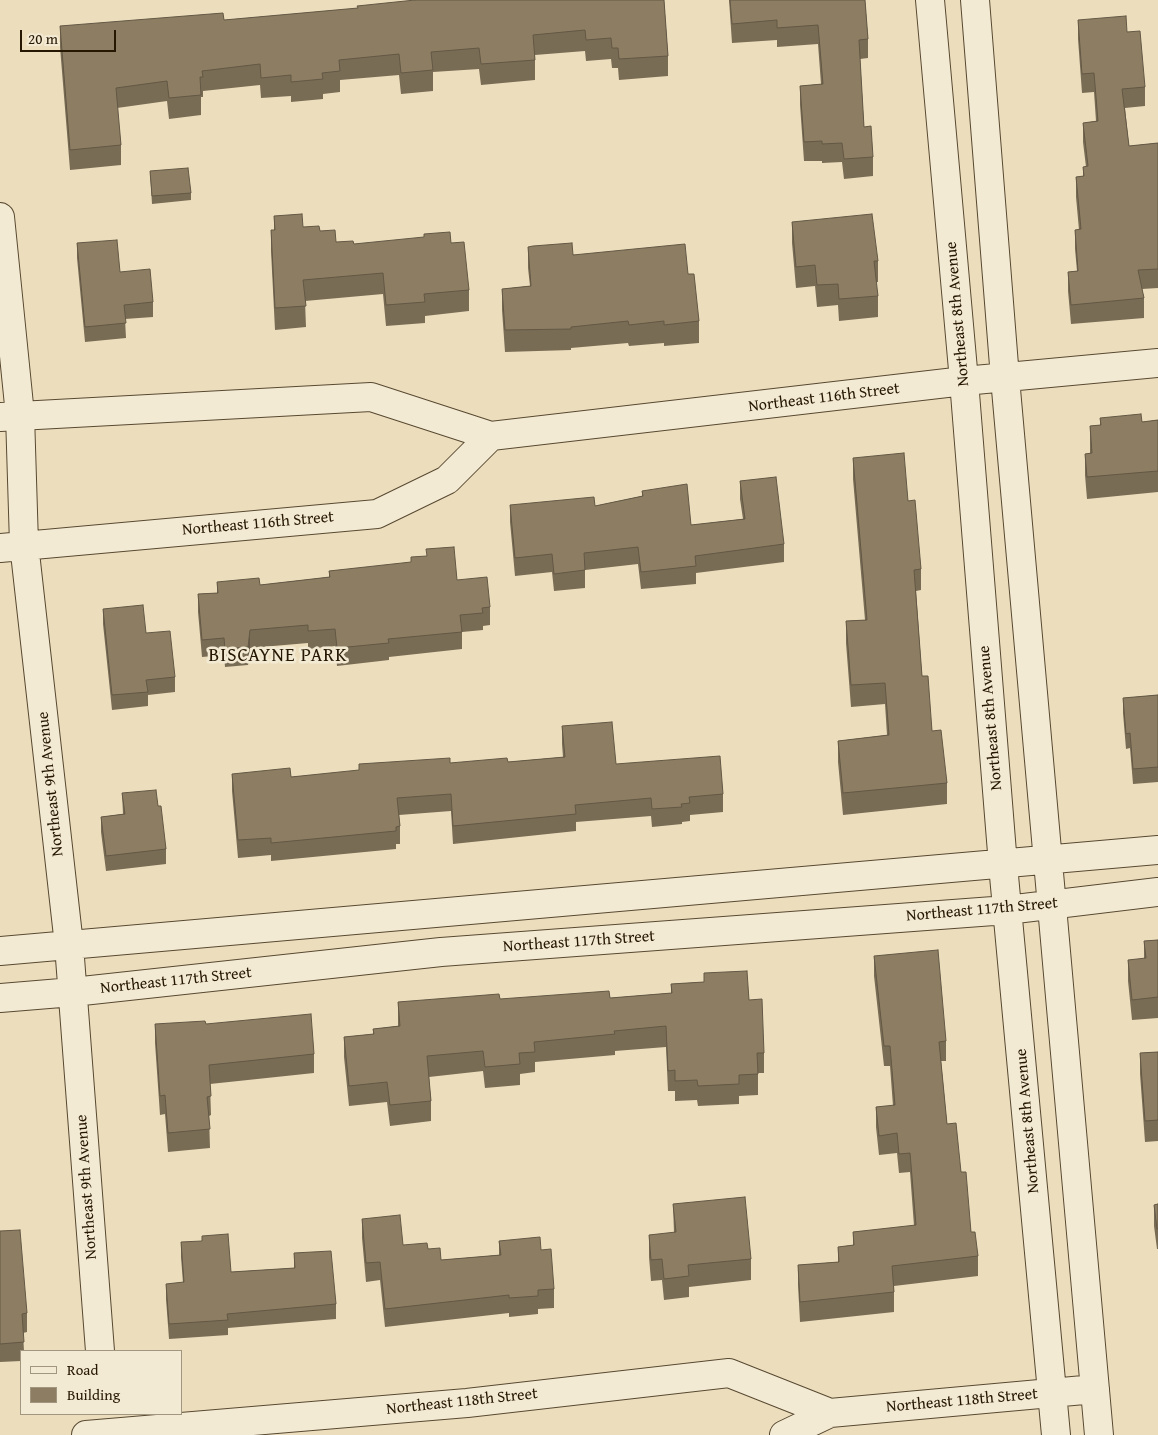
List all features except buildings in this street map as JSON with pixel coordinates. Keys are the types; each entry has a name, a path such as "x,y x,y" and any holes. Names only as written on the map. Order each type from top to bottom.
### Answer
{"street":[{"name":"Northeast 8th Avenue","path":"930,0 964,381 1003,865 1056,1435"},
{"path":"975,0 1047,861 1099,1435"},
{"name":"Northeast 9th Avenue","path":"0,217 10,416 12,546 69,945 100,1350"},
{"name":"Northeast 116th Street","path":"10,416 371,397 491,436 964,381 1158,363"},
{"name":"Northeast 116th Street","path":"12,546 377,514 447,480 491,436"},
{"path":"0,951 1158,850"},
{"name":"Northeast 117th Street","path":"0,998 72,992 441,952 1007,910 1158,892"},
{"name":"Northeast 118th Street","path":"101,1429 467,1403 729,1373 830,1413"},
{"name":"Northeast 118th Street","path":"784,1435 830,1413 1095,1389"}],"district":[{"name":"BISCAYNE PARK","path":"278,656"}]}
